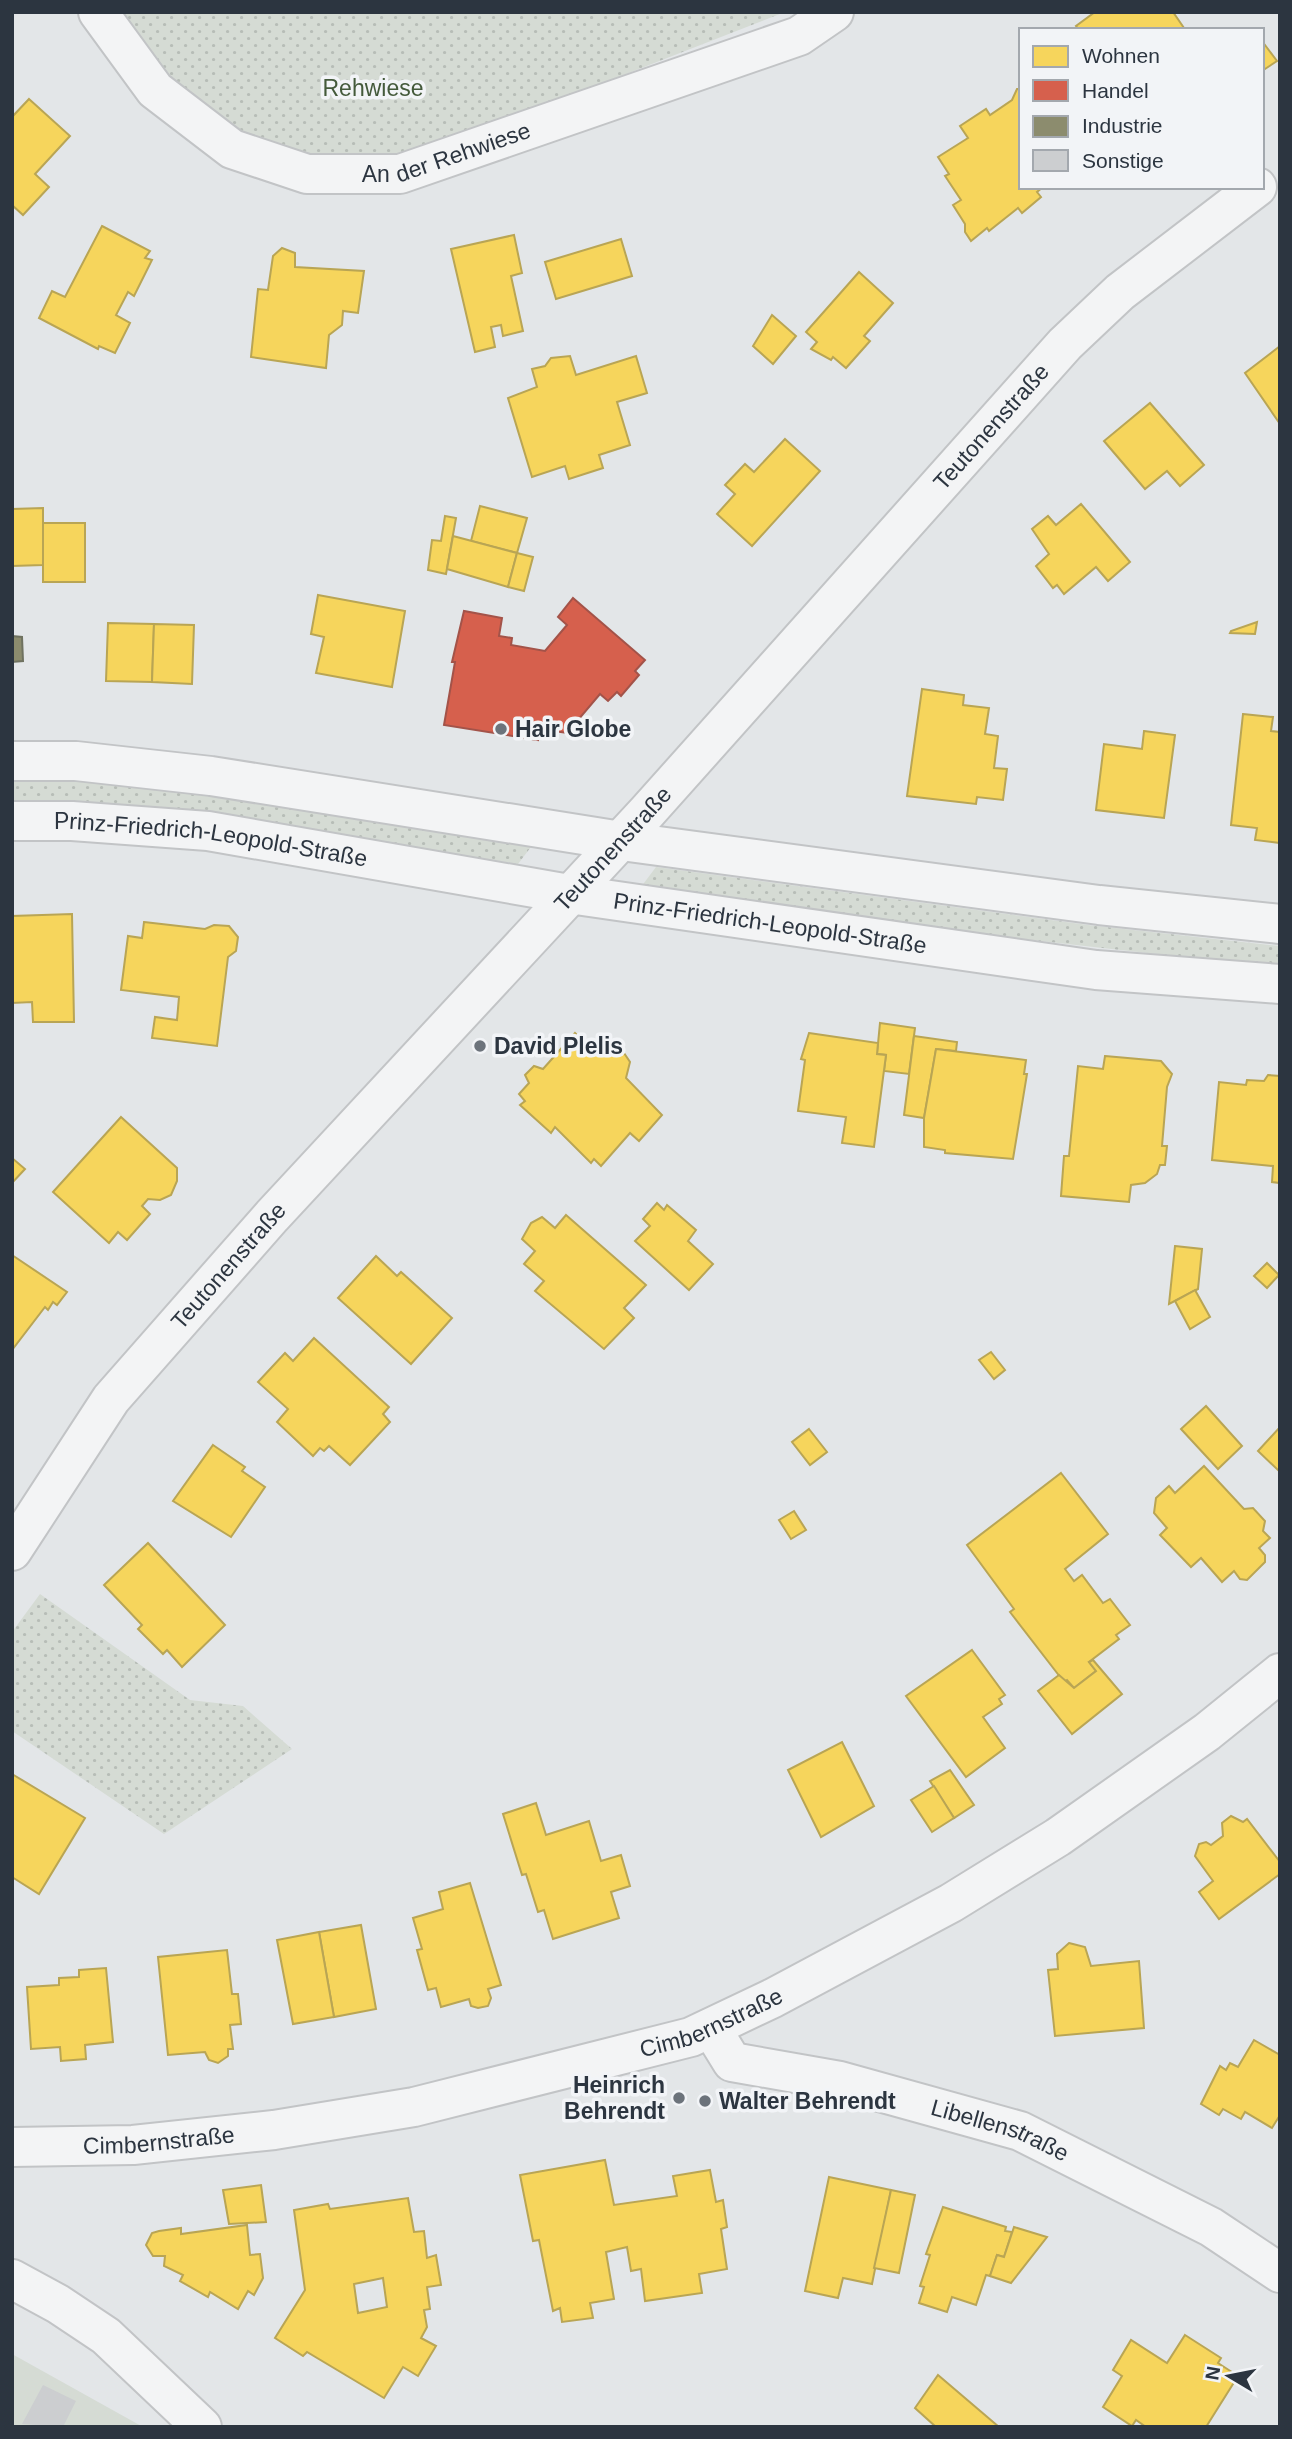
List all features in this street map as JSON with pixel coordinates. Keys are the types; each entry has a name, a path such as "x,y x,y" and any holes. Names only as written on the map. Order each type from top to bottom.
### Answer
{"street":[{"name":"An der Rehwiese","path":"98,12 155,90 232,149 307,174 400,174 799,36 834,12"},
{"path":"1264,183 1280,171"},
{"name":"Teutonenstraße","path":"12,1551 111,1399 272,1216 621,841 1065,344 1120,292 1254,189"},
{"path":"12,761 76,761 211,776 621,841 1099,905 1280,924"},
{"name":"Prinz-Friedrich-Leopold-Straße","path":"12,821 72,821 208,831 569,894 1096,970 1280,984"},
{"name":"Cimbernstraße","path":"12,2147 146,2144 274,2130 414,2107 691,2037 951,1903 1058,1837 1207,1732 1280,1673"},
{"name":"Libellenstraße","path":"711,2028 732,2062 840,2081 1020,2131 1211,2227 1280,2273"},
{"path":"12,2279 58,2304 106,2336 202,2427"}],"green space":[{"name":"Rehwiese","path":"116,12 785,12 398,163 313,161 240,135 166,76"},
{"path":"12,781 78,781 209,792 534,843 518,864 232,819 75,802 12,801"},
{"path":"656,867 1088,925 1280,946 1280,968 907,926 641,887"},
{"path":"40,1594 190,1700 243,1706 292,1749 164,1834 12,1731 12,1632"},
{"path":"12,2354 143,2427 12,2427"}],"building: Wohnen":[{"path":"1095,12 1173,12 1184,28 1078,28 1076,26"},
{"path":"1264,44 1277,61 1264,70"},
{"path":"1019,89 1019,189 1041,189 1037,192 1041,197 1022,213 1018,208 989,231 987,228 971,241 965,232 965,224 953,205 961,200 945,176 949,174 938,157 968,138 960,126 986,109 990,115 1012,100"},
{"path":"29,99 70,136 35,174 49,187 23,215 12,205 12,117"},
{"path":"102,226 150,251 145,258 152,260 134,296 128,292 116,315 130,323 115,353 99,346 98,349 39,318 52,291 65,297"},
{"path":"514,235 522,273 511,276 523,331 503,336 501,325 491,327 495,347 475,352 451,249"},
{"path":"621,239 632,276 556,299 545,262"},
{"path":"282,248 295,253 295,267 364,271 358,313 343,311 342,325 329,335 326,368 251,357 258,289 268,290 273,256"},
{"path":"859,272 893,303 864,336 870,341 846,368 833,357 831,360 811,349 817,342 806,332"},
{"path":"772,315 796,336 773,364 753,346"},
{"path":"1280,346 1280,424 1245,373"},
{"path":"570,356 576,375 636,356 647,393 617,402 630,445 599,455 603,468 569,479 565,466 532,477 508,398 537,387 532,369 545,366 551,358"},
{"path":"1150,403 1204,465 1180,486 1167,471 1145,489 1104,441"},
{"path":"785,439 820,471 752,546 717,514 735,494 725,485 745,464 754,472"},
{"path":"1081,504 1130,562 1108,581 1096,567 1064,594 1057,585 1053,588 1036,566 1049,554 1032,529 1048,516 1056,525"},
{"path":"480,506 527,518 517,553 471,541"},
{"path":"43,508 43,565 12,566 12,509"},
{"path":"445,516 456,518 446,574 428,570 432,540 441,541"},
{"path":"43,523 85,523 85,582 43,582"},
{"path":"453,536 517,553 508,587 447,569"},
{"path":"517,553 533,557 524,591 508,587"},
{"path":"318,595 405,611 392,687 316,673 324,637 311,634"},
{"path":"1257,622 1255,634 1230,633 1231,631"},
{"path":"108,623 154,624 152,682 106,681"},
{"path":"154,624 194,625 192,684 152,682"},
{"path":"922,689 964,695 963,705 989,708 985,734 998,736 994,768 1007,769 1003,800 977,797 976,804 907,796"},
{"path":"1243,714 1273,717 1271,731 1280,732 1280,843 1255,840 1257,828 1231,825"},
{"path":"1144,731 1175,735 1164,818 1096,810 1104,744 1142,749"},
{"path":"72,914 74,1022 33,1022 32,1002 12,1003 12,916"},
{"path":"144,922 205,929 214,925 229,926 238,937 236,951 228,957 217,1046 152,1038 155,1017 177,1020 179,997 121,990 128,936 142,938"},
{"path":"880,1023 915,1028 909,1074 884,1071 886,1055 877,1054"},
{"path":"575,1033 598,1054 611,1048 624,1053 630,1062 626,1078 662,1115 639,1141 630,1133 601,1166 594,1159 591,1163 555,1127 551,1133 520,1105 525,1101 519,1094 529,1083 525,1075 534,1066 543,1069"},
{"path":"809,1033 878,1043 877,1054 886,1055 874,1147 842,1143 846,1117 798,1111 805,1060 801,1059"},
{"path":"914,1036 957,1042 956,1051 936,1049 924,1118 904,1115"},
{"path":"936,1049 1026,1060 1024,1074 1027,1074 1013,1159 945,1153 945,1150 924,1147 924,1118"},
{"path":"1105,1056 1161,1061 1172,1074 1167,1087 1162,1146 1167,1146 1165,1165 1160,1165 1157,1174 1145,1183 1131,1185 1129,1202 1061,1196 1064,1156 1069,1156 1078,1066 1103,1069"},
{"path":"1268,1075 1280,1076 1280,1183 1272,1182 1273,1166 1212,1160 1219,1082 1246,1085 1247,1080 1264,1081"},
{"path":"121,1117 177,1168 177,1181 171,1195 160,1200 148,1199 142,1206 150,1214 127,1240 118,1232 109,1243 53,1192"},
{"path":"12,1158 25,1169 12,1183"},
{"path":"657,1203 664,1210 667,1205 696,1230 688,1241 713,1264 689,1290 635,1241 650,1226 643,1219"},
{"path":"566,1215 646,1285 624,1308 634,1318 604,1349 535,1291 544,1281 524,1264 535,1251 522,1239 531,1223 542,1217 555,1228"},
{"path":"1175,1246 1202,1249 1198,1289 1169,1304"},
{"path":"12,1255 67,1292 57,1305 53,1302 48,1310 45,1307 12,1350"},
{"path":"376,1256 397,1276 401,1272 452,1318 411,1364 338,1298"},
{"path":"1267,1263 1279,1275 1267,1288 1254,1276"},
{"path":"1195,1290 1210,1317 1190,1329 1175,1301"},
{"path":"314,1338 389,1407 383,1414 390,1422 350,1465 329,1446 324,1451 320,1448 313,1456 277,1422 288,1409 258,1382 285,1353 293,1361"},
{"path":"991,1352 1005,1370 994,1379 979,1360"},
{"path":"1206,1406 1242,1446 1218,1469 1181,1429"},
{"path":"1280,1427 1280,1472 1258,1451"},
{"path":"809,1429 827,1452 810,1465 792,1442"},
{"path":"213,1445 245,1467 242,1471 265,1487 231,1537 173,1501"},
{"path":"1204,1466 1244,1509 1253,1508 1265,1521 1263,1531 1270,1538 1259,1548 1265,1555 1265,1562 1247,1580 1240,1579 1234,1571 1222,1582 1201,1558 1191,1567 1160,1535 1167,1528 1154,1513 1156,1498 1169,1486 1175,1493"},
{"path":"1061,1473 1108,1534 1065,1569 1074,1581 1082,1575 1103,1603 1110,1599 1130,1625 1116,1635 1119,1639 1089,1662 1096,1671 1074,1688 1067,1680 1064,1682 1010,1612 1014,1609 967,1545"},
{"path":"794,1511 806,1530 791,1539 779,1520"},
{"path":"148,1543 225,1625 182,1667 167,1650 163,1654 138,1629 142,1625 104,1585"},
{"path":"972,1650 1005,1695 999,1699 1002,1704 983,1717 1005,1748 966,1777 906,1696"},
{"path":"1093,1660 1122,1694 1072,1734 1038,1691 1059,1675 1074,1688 1096,1671 1089,1662"},
{"path":"842,1742 874,1806 821,1837 788,1770"},
{"path":"950,1770 974,1805 954,1818 930,1781"},
{"path":"12,1774 85,1818 39,1894 12,1877"},
{"path":"934,1786 954,1818 932,1832 911,1800"},
{"path":"536,1803 546,1835 589,1821 601,1861 621,1855 630,1886 611,1892 619,1918 553,1939 544,1910 538,1912 526,1874 522,1875 503,1814"},
{"path":"1231,1816 1243,1822 1247,1819 1280,1862 1280,1874 1219,1919 1199,1892 1213,1881 1195,1856 1199,1844 1206,1842 1211,1845 1223,1836 1222,1823"},
{"path":"470,1883 501,1985 488,1989 491,1998 488,2006 471,2006 469,1999 441,2007 436,1988 428,1990 417,1950 422,1949 413,1918 443,1909 439,1892"},
{"path":"361,1925 376,2009 334,2017 319,1932"},
{"path":"319,1932 334,2017 293,2024 277,1940"},
{"path":"1069,1943 1085,1947 1091,1966 1139,1961 1144,2028 1055,2036 1048,1970 1058,1969 1057,1954"},
{"path":"227,1950 232,1994 238,1994 241,2024 230,2025 233,2049 228,2049 228,2056 218,2063 209,2060 205,2052 168,2055 158,1957"},
{"path":"106,1968 113,2042 85,2045 86,2059 61,2061 60,2047 31,2049 27,1987 59,1985 59,1978 79,1977 79,1970"},
{"path":"1254,2040 1280,2055 1280,2115 1272,2128 1245,2112 1241,2119 1223,2109 1219,2115 1201,2104 1220,2066 1226,2070 1230,2063 1238,2067"},
{"path":"605,2160 614,2205 677,2196 673,2176 710,2170 716,2202 723,2200 727,2227 721,2229 727,2269 699,2274 702,2293 645,2301 641,2269 631,2271 627,2247 606,2252 614,2299 590,2303 593,2318 562,2322 560,2308 553,2311 539,2240 533,2241 520,2175"},
{"path":"829,2177 891,2190 872,2284 843,2278 838,2298 805,2291"},
{"path":"261,2185 266,2222 229,2224 223,2190"},
{"path":"891,2190 915,2195 899,2273 874,2268"},
{"path":"408,2198 414,2232 424,2231 427,2258 436,2255 441,2285 427,2287 430,2309 424,2310 427,2327 421,2338 436,2346 418,2376 403,2367 384,2398 307,2352 303,2356 275,2338 305,2290 294,2210 328,2204 330,2209","holes":["383,2278 387,2307 358,2313 354,2284"]},
{"path":"943,2207 1006,2227 1005,2231 1012,2232 1004,2257 997,2255 990,2276 986,2275 976,2305 952,2297 947,2312 919,2303 924,2287 920,2286 930,2255 926,2254"},
{"path":"247,2225 250,2255 260,2254 263,2278 254,2295 248,2291 238,2309 210,2292 208,2297 180,2281 183,2275 164,2266 165,2256 153,2256 146,2245 152,2233 159,2231 181,2228 181,2234"},
{"path":"1014,2227 1047,2237 1011,2283 990,2276 997,2255 1004,2257"},
{"path":"1185,2335 1221,2358 1218,2363 1238,2376 1206,2427 1146,2427 1136,2420 1132,2426 1103,2407 1122,2376 1113,2370 1131,2340 1167,2363"},
{"path":"938,2375 999,2427 936,2427 915,2408"}],"building: Handel":[{"path":"573,598 645,660 635,671 639,675 621,696 617,692 608,701 600,694 567,733 540,729 538,740 444,725 455,662 452,662 464,611 502,618 499,636 512,638 511,645 545,651 567,625 558,617"}],"building: Industrie":[{"path":"12,636 22,637 23,661 12,662"}],"building: Sonstige":[{"path":"43,2385 76,2401 63,2427 22,2424"}],"place":[{"name":"Hair Globe","path":"501,729"},
{"name":"David Plelis","path":"480,1046"},
{"name":"Heinrich Behrendt","path":"679,2098"},
{"name":"Walter Behrendt","path":"705,2101"}]}
